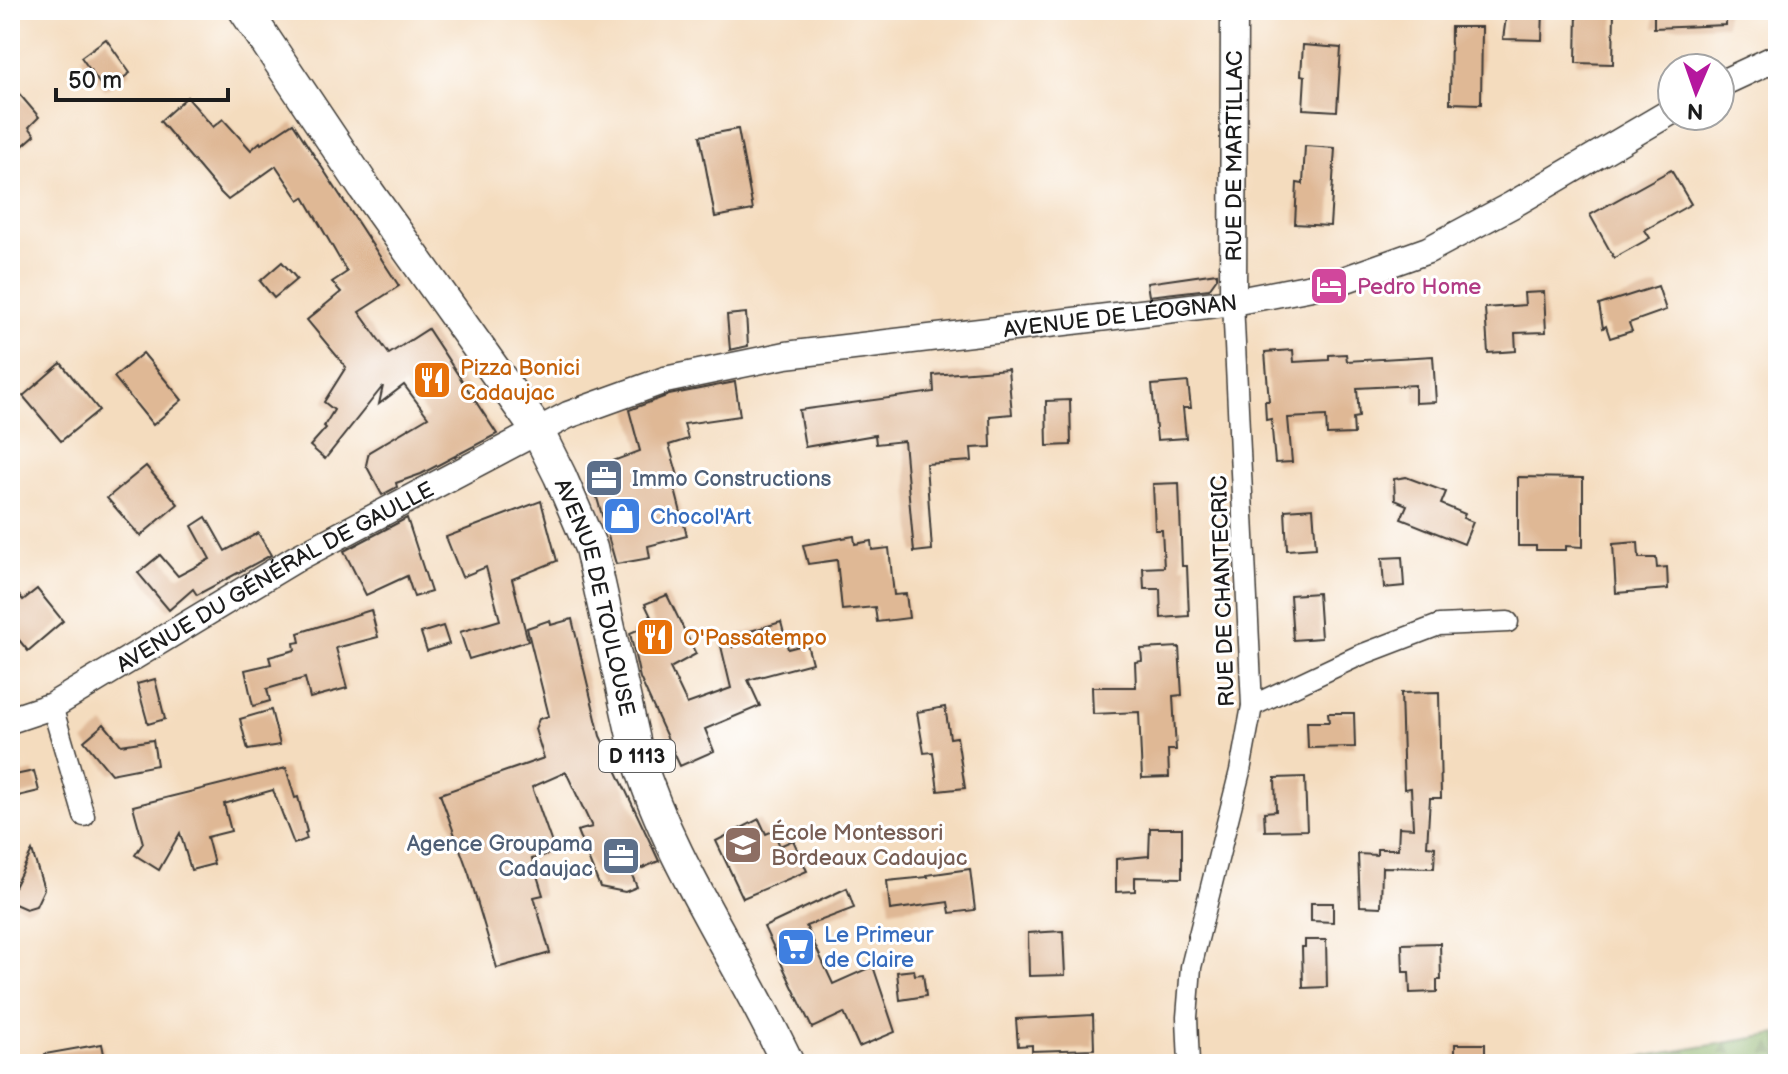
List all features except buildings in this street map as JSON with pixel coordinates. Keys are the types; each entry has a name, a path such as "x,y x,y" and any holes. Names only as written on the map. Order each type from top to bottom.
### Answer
{"main road":[{"name":"AVENUE DE TOULOUSE","path":"245,10 328,134 537,430 591,548 646,785 702,904 788,1064"}],"street":[{"name":"RUE DE MARTILLAC","path":"1233,302 1234,10"},
{"path":"1736,77 1778,57"},
{"name":"AVENUE DE LÉOGNAN","path":"537,430 568,415 665,380 786,355 1233,302 1338,282 1428,250 1656,120"},
{"name":"RUE DE CHANTECRIC","path":"1189,1064 1187,1017 1191,967 1240,771 1252,706 1233,302"},
{"name":"AVENUE DU GÉNÉRAL DE GAULLE","path":"10,720 52,706 297,558 537,430"},
{"path":"1252,706 1358,656 1439,625 1508,622"},
{"path":"52,706 84,816"}],"green space":[{"path":"1778,1034 1778,1064 1617,1064 1616,1061"}],"place":[{"name":"Pedro Home","path":"1329,286"},
{"name":"Pizza Bonici Cadaujac","path":"432,380"},
{"name":"Immo Constructions","path":"604,478"},
{"name":"Chocol'Art","path":"622,516"},
{"name":"O'Passatempo","path":"655,637"},
{"name":"École Montessori Bordeaux Cadaujac","path":"743,845"},
{"name":"Agence Groupama Cadaujac","path":"621,856"},
{"name":"Le Primeur de Claire","path":"796,947"}]}
